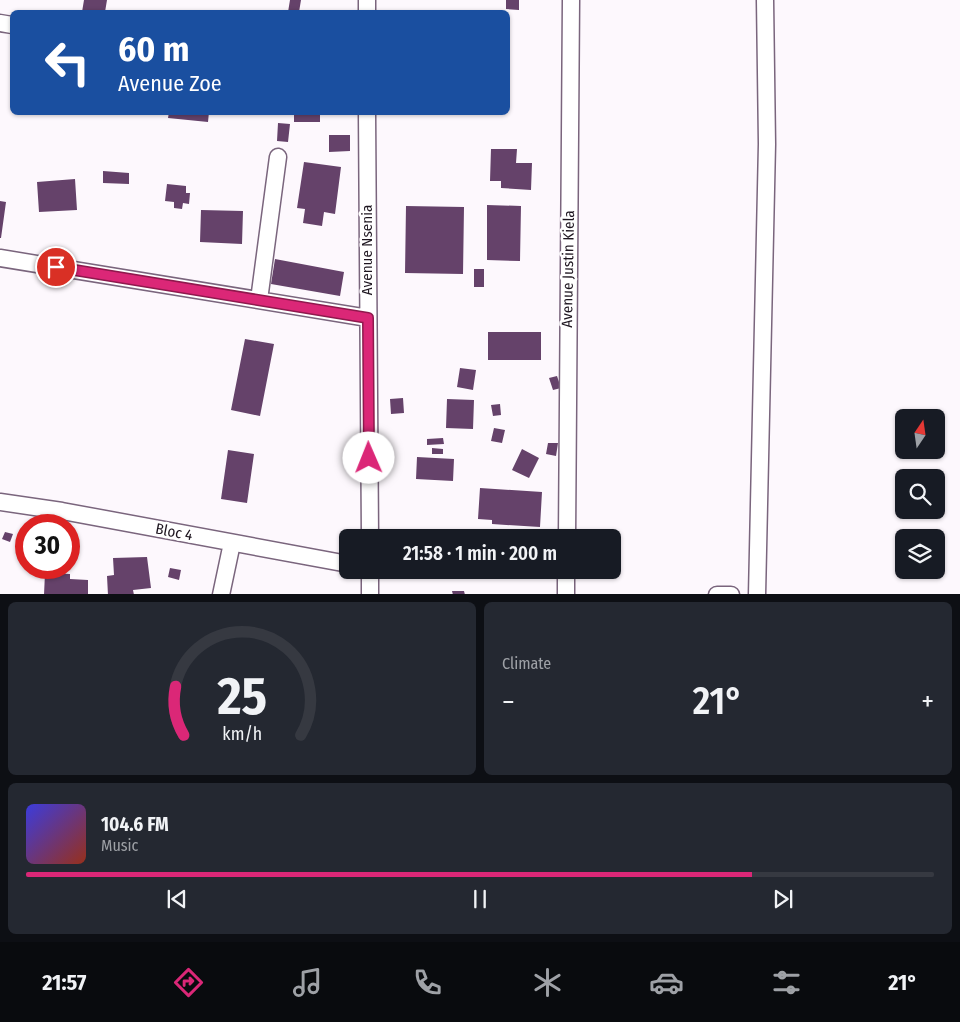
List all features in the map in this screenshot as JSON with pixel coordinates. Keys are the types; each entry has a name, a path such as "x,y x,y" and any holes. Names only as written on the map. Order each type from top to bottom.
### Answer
{"street":[{"name":"Avenue Justin Kiela","path":"566,529 571,0"},
{"path":"757,594 767,154 765,0"},
{"name":"Avenue Nsenia","path":"367,115 370,529"},
{"path":"259,300 278,157"},
{"path":"0,258 368,318"},
{"name":"Bloc 4","path":"0,502 62,511 339,562"},
{"path":"221,594 232,543"},
{"path":"370,579 370,594"},
{"path":"566,579 566,594"},
{"path":"717,594 731,594"}],"building":[{"path":"84,0 107,0 105,10 82,10"},
{"path":"290,0 301,0 299,10 288,10"},
{"path":"506,0 519,0 519,10 506,9"},
{"path":"168,115 209,115 208,122 168,118"},
{"path":"294,115 320,115 320,122 294,122"},
{"path":"278,123 290,124 288,142 277,141"},
{"path":"329,135 350,135 350,151 329,152"},
{"path":"491,149 517,149 516,163 532,163 531,190 501,188 501,181 490,181"},
{"path":"304,162 341,167 335,214 324,212 322,226 303,223 305,209 297,208"},
{"path":"103,171 129,173 129,184 103,183"},
{"path":"75,179 77,210 39,212 37,182"},
{"path":"167,184 186,186 186,193 190,193 189,204 183,203 182,209 174,208 174,202 165,201"},
{"path":"0,201 6,202 1,238 0,238"},
{"path":"487,205 521,206 520,261 487,260"},
{"path":"406,206 464,207 463,274 405,273"},
{"path":"201,210 243,211 242,244 200,242"},
{"path":"275,259 344,272 340,296 271,284"},
{"path":"474,269 484,269 484,287 474,287"},
{"path":"488,332 541,332 541,360 488,360"},
{"path":"245,339 274,344 260,416 231,410"},
{"path":"460,368 476,370 473,390 457,387"},
{"path":"557,376 561,388 553,390 549,378"},
{"path":"403,398 404,413 391,414 390,399"},
{"path":"447,399 474,400 473,429 446,428"},
{"path":"500,404 501,415 493,416 491,405"},
{"path":"494,428 505,430 502,443 491,441"},
{"path":"443,438 444,444 427,445 427,439"},
{"path":"548,443 558,443 556,456 546,454"},
{"path":"432,448 443,449 443,454 432,454"},
{"path":"522,449 539,458 529,478 512,470"},
{"path":"228,450 254,454 247,503 221,499"},
{"path":"417,457 454,459 453,481 416,479"},
{"path":"480,488 542,492 540,527 492,524 492,520 478,519"},
{"path":"5,532 13,534 10,542 2,539"},
{"path":"147,557 151,588 133,590 134,594 108,594 107,576 114,575 113,558"},
{"path":"170,568 181,570 179,580 168,577"},
{"path":"45,579 88,580 88,594 44,594"},
{"path":"452,591 464,591 465,594 453,594"}],"route":[{"path":"56,267 368,318 369,458"}]}
